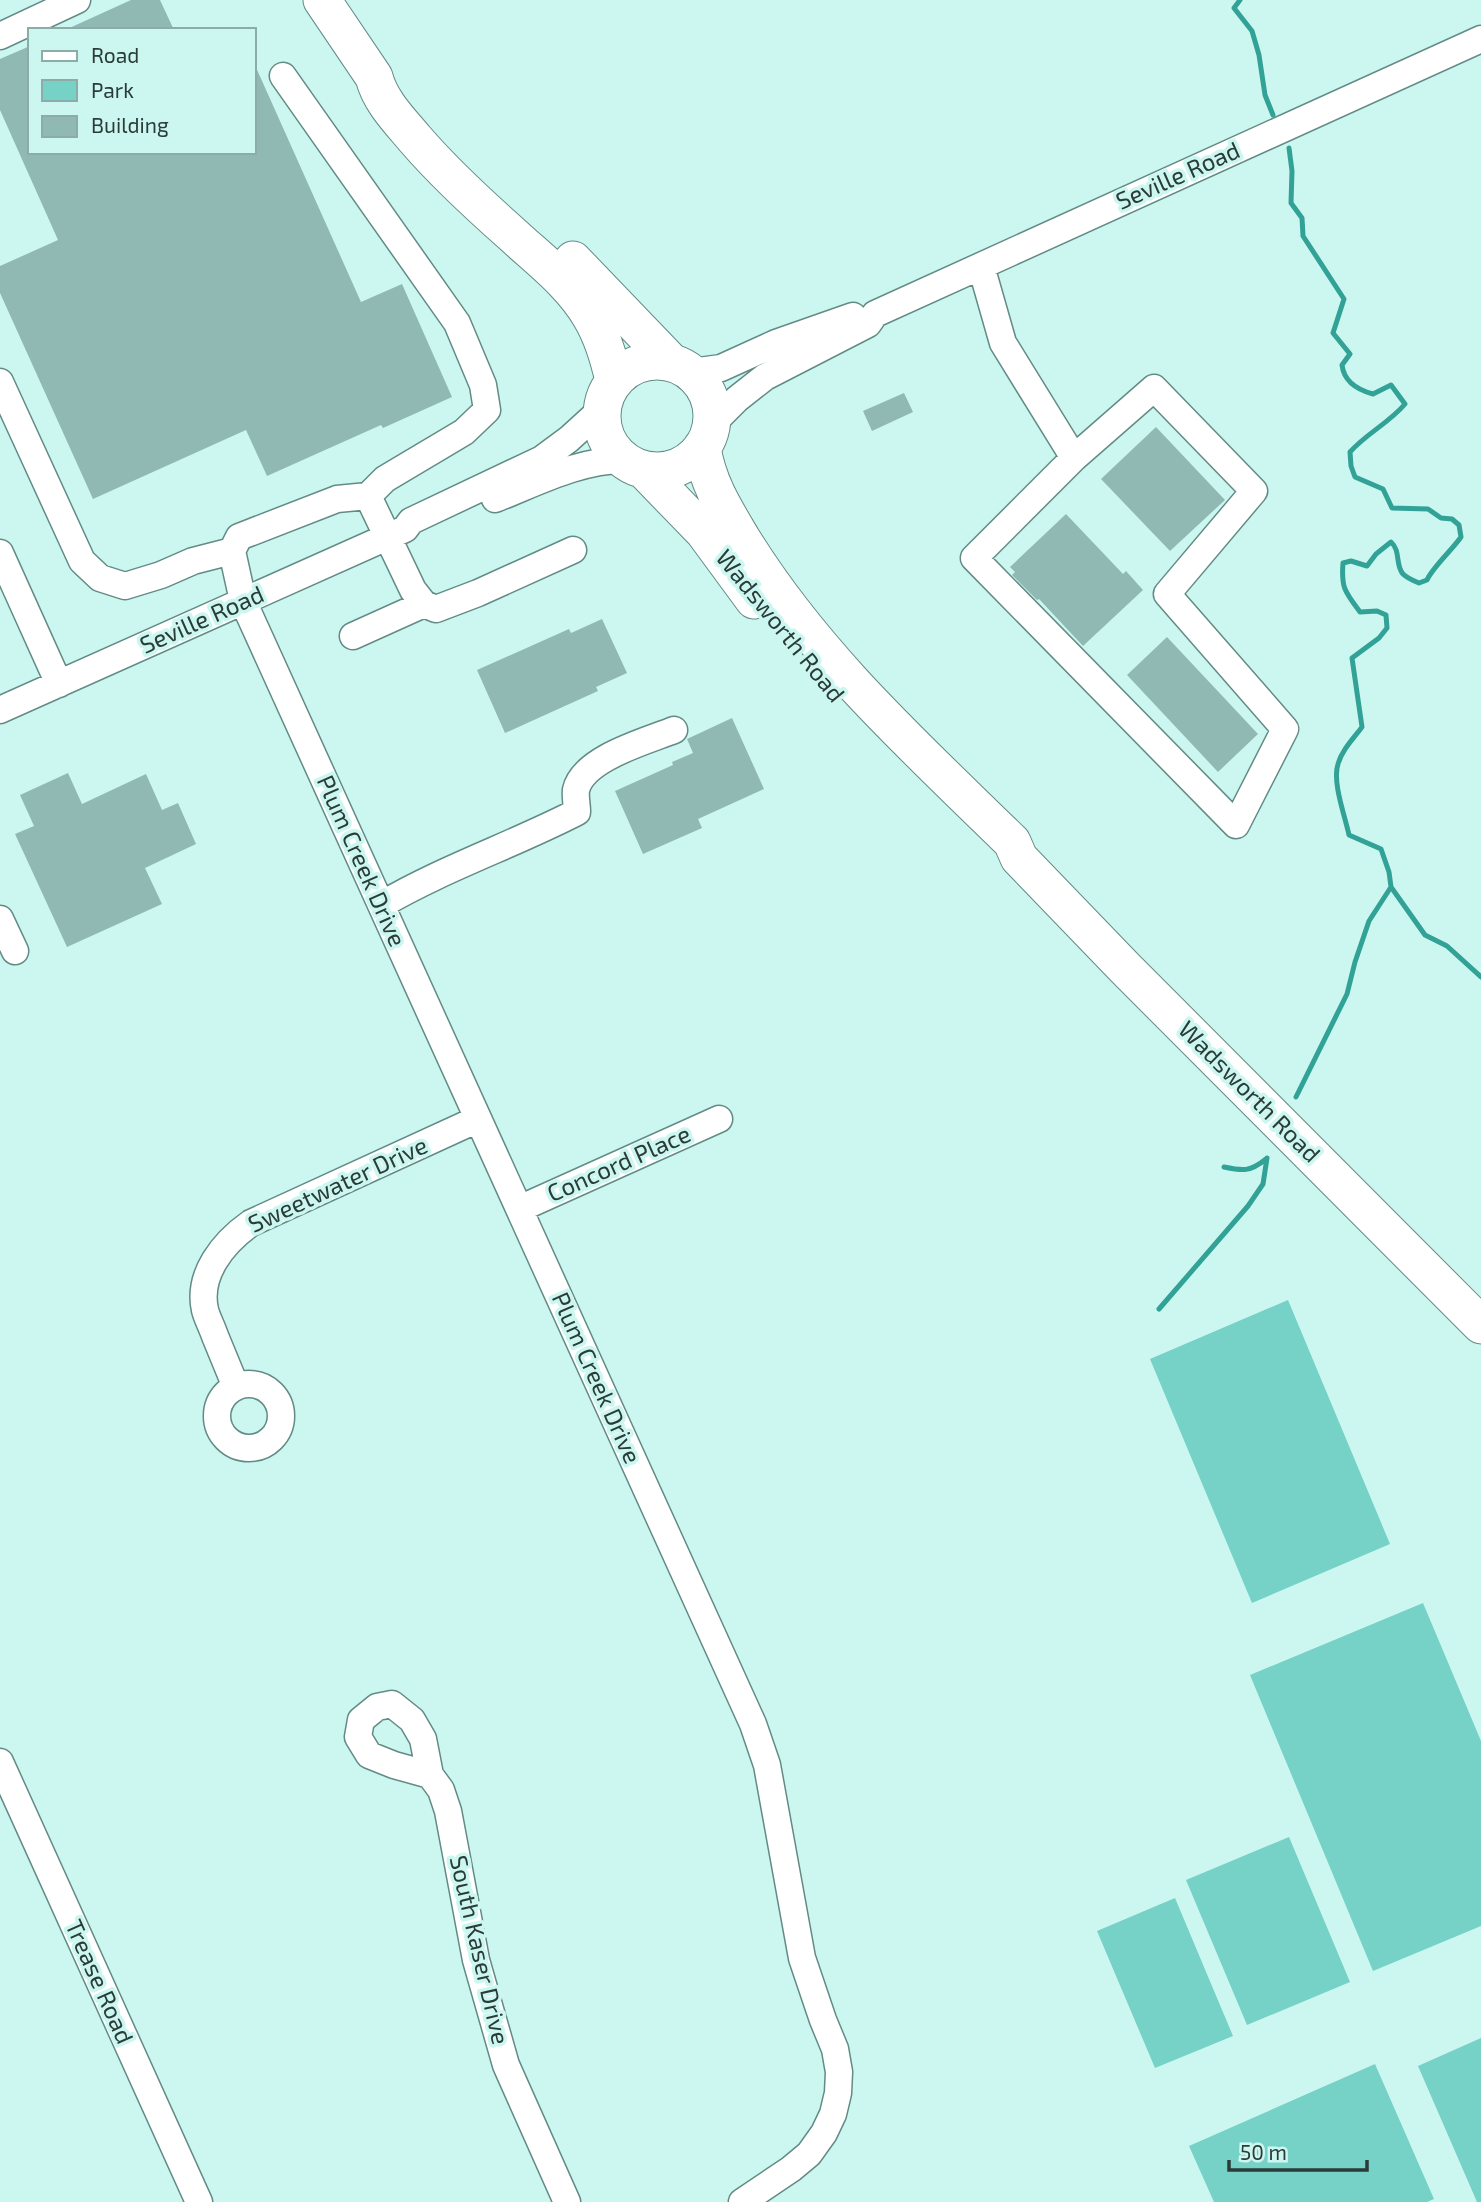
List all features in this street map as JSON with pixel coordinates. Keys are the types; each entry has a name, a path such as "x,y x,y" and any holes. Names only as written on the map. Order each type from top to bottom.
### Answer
{"highway":[{"name":"Wadsworth Road","path":"322,0 374,77 378,91 404,127 469,196 577,296 601,335 609,357 609,395 602,419 609,442 704,532 782,637 835,697 1004,854 1019,858"},
{"name":"Wadsworth Road","path":"374,77 385,84 450,152 562,248 681,367 699,380 710,400 708,476 720,503 755,560 832,662 1012,842 1019,858 1125,968 1481,1325"},
{"path":"609,395 623,373 646,362 681,367"},
{"path":"634,464 660,470 676,467 691,459 707,435"}],"street":[{"path":"0,36 77,0"},
{"name":"Seville Road","path":"681,367 721,368 776,343 862,313 875,314 1481,39"},
{"path":"0,382 82,561 100,578 125,586 193,561 232,551 239,537 337,499 368,496 385,479 464,432 487,410 483,385 457,323 284,76"},
{"path":"981,266 1003,343 1074,458"},
{"name":"Seville Road","path":"707,435 737,399 765,377 868,324 875,314"},
{"path":"1154,388 1254,491 1167,594 1285,729 1236,825 974,558 1074,458 1154,388"},
{"name":"Seville Road","path":"0,710 396,533 411,521 542,459 569,439 609,395"},
{"name":"Seville Road","path":"396,533 416,530 585,464 605,460 634,464"},
{"path":"368,496 396,533 413,590 424,604 436,609 573,550"},
{"name":"Plum Creek Drive","path":"232,551 243,601 753,1724 767,1765 802,1958 835,2049 839,2072 838,2093 824,2133 808,2154 791,2169 742,2202"},
{"path":"0,553 59,684"},
{"path":"353,636 424,604"},
{"path":"381,905 413,886 541,831 577,812 576,789 590,767 674,730"},
{"path":"0,919 15,951"},
{"name":"Sweetwater Drive","path":"236,1387 205,1309 205,1289 211,1268 221,1249 233,1235 251,1223 478,1119"},
{"name":"Concord Place","path":"519,1209 719,1119"},
{"name":"Trease Road","path":"0,1762 199,2202"},
{"name":"South Kaser Drive","path":"430,1775 441,1790 448,1811 476,1960 506,2065 567,2202"}],"green space":[{"path":"1288,1300 1390,1544 1252,1603 1150,1359"},
{"path":"1423,1603 1481,1741 1481,1926 1373,1971 1250,1675"},
{"path":"1289,1837 1350,1982 1247,2025 1186,1880"},
{"path":"1175,1898 1233,2036 1155,2068 1097,1931"},
{"path":"1481,2038 1481,2202 1477,2202 1418,2066"},
{"path":"1375,2064 1434,2199 1427,2202 1214,2202 1189,2146"}],"building":[{"path":"131,0 160,0 173,28 69,28"},
{"path":"28,47 28,154 256,154 256,67 361,302 402,284 452,397 383,428 381,425 267,476 246,430 93,499 0,293 0,266 58,240 0,110 0,59"},
{"path":"904,393 913,412 872,431 863,411"},
{"path":"1156,427 1225,500 1170,551 1101,479"},
{"path":"1066,514 1123,574 1126,571 1143,590 1083,646 1039,599 1012,575 1015,572 1010,567"},
{"path":"602,619 627,673 596,687 598,691 505,733 477,670 569,629 571,633"},
{"path":"1167,637 1258,734 1218,772 1127,675"},
{"path":"732,718 764,789 698,819 702,828 643,854 615,791 693,753 687,739"},
{"path":"68,773 82,804 146,774 162,810 178,803 196,844 145,868 162,904 67,947 15,834 34,826 20,795"}],"waterway":[{"path":"1240,0 1234,8 1252,31 1265,95 1273,115"},
{"path":"1289,148 1292,171 1291,203 1302,218 1303,236 1344,299 1333,333 1350,354 1342,365 1343,371 1357,388 1373,394 1391,385 1405,404 1350,452 1355,477 1383,489 1392,508 1428,509 1441,518 1452,519 1459,525 1461,537 1427,580 1419,583 1403,574 1391,542 1376,554 1367,566 1351,561 1343,563 1345,589 1351,599 1360,612 1377,611 1386,615 1387,628 1379,638 1352,658 1362,727 1345,749 1338,764 1340,799 1349,835 1381,849 1391,887 1425,935 1447,946 1481,977"},
{"path":"1296,1097 1347,994 1369,921 1391,887"},
{"path":"1159,1309 1248,1206 1263,1184 1267,1158"},
{"path":"1224,1167 1246,1169 1266,1159"}]}
